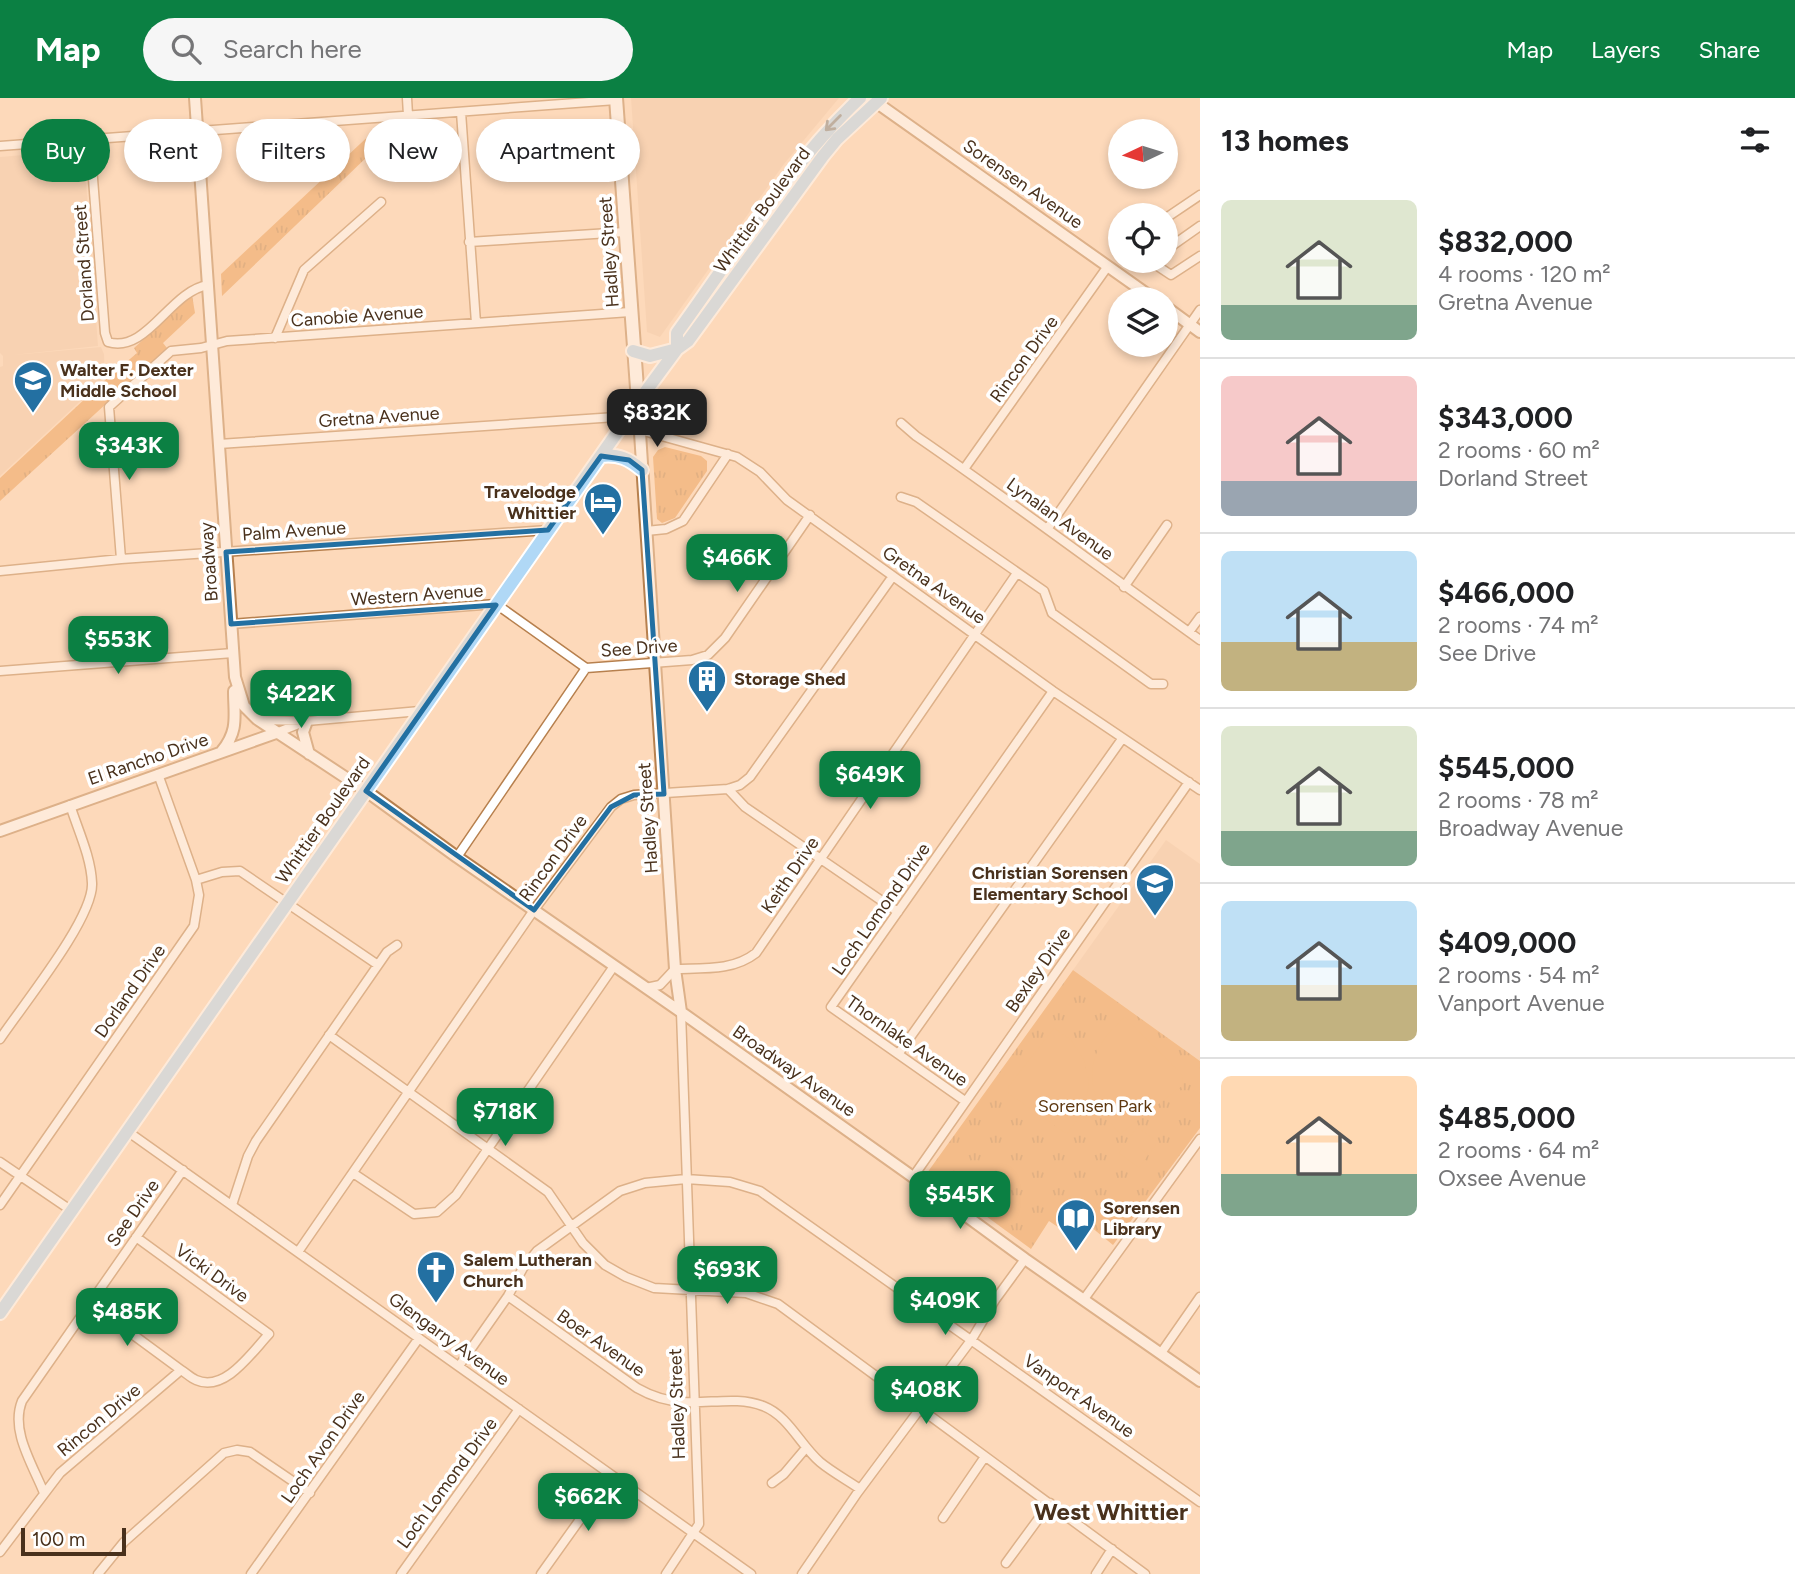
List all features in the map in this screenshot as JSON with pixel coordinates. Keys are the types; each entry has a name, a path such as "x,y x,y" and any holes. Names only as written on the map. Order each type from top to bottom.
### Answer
{"main road":[{"name":"Whittier Boulevard","path":"677,349 677,333 783,186 827,130 860,98"},
{"name":"Hadley Street","path":"616,99 638,402"},
{"name":"Whittier Boulevard","path":"0,1314 638,402 677,349 688,341 837,139 875,99"},
{"path":"794,194 792,187 808,162 810,152"},
{"path":"761,241 760,232 783,197 783,186"},
{"path":"700,324 698,316 706,293"},
{"path":"633,351 650,356 677,349"},
{"path":"601,456 614,454 629,460 642,470"}],"street":[{"name":"Broadway","path":"195,98 196,119"},
{"path":"407,98 408,115"},
{"path":"222,130 616,99"},
{"name":"Sorensen Avenue","path":"875,99 1108,266"},
{"path":"461,111 475,323"},
{"path":"0,146 21,145"},
{"name":"Dorland Street","path":"93,182 105,333 108,342 133,342 191,290 208,285"},
{"name":"Broadway","path":"201,182 235,677 244,706 257,719 366,791"},
{"path":"1178,210 1200,195"},
{"path":"275,338 304,270 380,202"},
{"path":"1178,242 1200,226"},
{"path":"469,242 625,232"},
{"path":"1178,270 1200,256"},
{"name":"Rincon Drive","path":"964,469 1108,266"},
{"name":"Sorensen Avenue","path":"1118,273 1137,287"},
{"path":"1048,528 1195,328 1200,310"},
{"name":"Canobie Avenue","path":"121,559 109,407 171,351 227,341 630,312"},
{"path":"1178,316 1195,328"},
{"name":"Hadley Street","path":"638,402 675,969 681,1012 699,1524 694,1534"},
{"name":"Gretna Avenue","path":"219,444 616,417 623,424"},
{"name":"Lynalan Avenue","path":"901,423 1048,528 1124,587 1200,639"},
{"name":"Gretna Avenue","path":"640,430 737,457 760,472 788,500 893,576 1053,691 1200,790"},
{"path":"646,531 666,529 683,521 728,454"},
{"path":"901,497 916,502 1044,591 1052,613 1151,684 1163,684"},
{"name":"See Drive","path":"457,857 586,668 700,658 716,648 810,515"},
{"path":"1124,587 1167,525"},
{"name":"Palm Avenue","path":"0,571 121,559 548,530"},
{"name":"Keith Drive","path":"675,969 733,966 745,962 756,953 1017,573"},
{"path":"893,576 758,767 740,785 728,789 745,807 898,912"},
{"name":"Western Avenue","path":"231,624 496,604 586,668"},
{"path":"1189,632 1200,617"},
{"path":"0,671 233,653"},
{"path":"221,752 231,740 234,730 235,677"},
{"name":"Loch Lomond Drive","path":"831,1007 1053,691"},
{"name":"El Rancho Drive","path":"257,719 307,721 420,711"},
{"path":"307,721 303,732 309,754"},
{"name":"El Rancho Drive","path":"0,831 307,721"},
{"path":"899,1053 1122,739"},
{"name":"Dorland Drive","path":"0,1205 194,926 199,895 196,880 158,774"},
{"name":"Bexley Drive","path":"914,1177 1189,782"},
{"name":"Rincon Drive","path":"298,1252 534,909 611,807 621,799 634,795 728,789"},
{"name":"Broadway Avenue","path":"366,791 1200,1381"},
{"path":"0,1039 86,914 92,883 70,806"},
{"path":"196,880 222,872 240,871 378,965"},
{"path":"232,1205 248,1156 256,1141 387,952 397,945"},
{"path":"353,1172 400,1207 414,1214 437,1212 456,1195 614,966"},
{"path":"646,988 660,985 675,969"},
{"name":"Thornlake Avenue","path":"831,1007 965,1101"},
{"path":"329,1035 548,1192 583,1243 606,1265 626,1277 654,1288 746,1293 778,1304 1145,1574"},
{"name":"Glengarry Avenue","path":"128,1131 751,1574"},
{"path":"1084,1299 1200,1139"},
{"path":"0,1162 72,1210"},
{"name":"See Drive","path":"44,1493 22,1441 17,1413 22,1401 183,1170"},
{"path":"459,1366 537,1251 621,1191 645,1183 686,1179"},
{"name":"Vanport Avenue","path":"686,1179 730,1182 760,1191 1200,1502"},
{"name":"Vicki Drive","path":"136,1237 269,1335 221,1380 208,1383 196,1380 181,1370"},
{"path":"802,1574 860,1489 972,1339 995,1300 1025,1259"},
{"name":"Boer Avenue","path":"508,1296 637,1388 663,1399 694,1402 742,1401 770,1409 782,1418 821,1463 860,1489"},
{"path":"1161,1353 1200,1297"},
{"path":"90,1303 181,1370"},
{"name":"Loch Avon Drive","path":"251,1574 419,1338"},
{"name":"Rincon Drive","path":"0,1552 60,1474 181,1370"},
{"name":"Loch Lomond Drive","path":"401,1574 519,1409"},
{"path":"772,1483 784,1474 806,1448"},
{"path":"98,1574 124,1542 224,1453 236,1450 250,1452 310,1493"},
{"path":"943,1518 984,1458"},
{"path":"541,1574 611,1476"},
{"path":"1006,1563 1050,1503"},
{"path":"666,1574 694,1534"},
{"path":"1096,1574 1112,1549"}],"highlighted area":[{"path":"601,456 629,460 642,470 664,794 634,795 611,807 534,910 366,791 496,605 231,624 226,552 548,530"}],"shaded area":[{"path":"631,98 839,98 784,164 660,337 647,332 637,182 640,182 640,119 632,119"},
{"path":"21,155 21,182 86,182 98,346 13,355 101,347 105,378 0,476 0,367 3,366 3,356 0,353 0,157"},
{"name":"Christian Sorensen Elementary School","path":"1166,840 1200,864 1200,1061 1073,970"}],"green space":[{"path":"364,140 364,160 350,173 350,153"},
{"path":"319,182 341,182 222,296 221,274"},
{"path":"192,295 195,313 163,343 167,348 0,501 0,478 137,353 134,348"},
{"path":"665,447 701,456 707,461 707,471 675,518 662,523 657,519 653,457 658,450"},
{"name":"Sorensen Park","path":"1073,970 1200,1061 1200,1128 1113,1245 1091,1227 1080,1242 1049,1221 1031,1249 927,1173"},
{"path":"1125,1017 1183,1076 1182,1086 1120,1134 1099,1104 1092,1074 1101,1045"},
{"path":"1054,1028 1071,1040 1084,1060 1089,1082 1085,1109 1067,1134 1009,1094 1008,1087"},
{"path":"1137,1127 1158,1142 1149,1154 1138,1147 1148,1155 1139,1168 1119,1153"}],"place":[{"name":"Walter F. Dexter Middle School","path":"33,414"},
{"name":"Travelodge Whittier","path":"603,536"},
{"name":"Storage Shed","path":"707,713"},
{"name":"Christian Sorensen Elementary School","path":"1155,917"},
{"name":"Sorensen Library","path":"1076,1252"},
{"name":"Salem Lutheran Church","path":"436,1304"}],"district":[{"name":"West Whittier","path":"1111,1512"}]}
